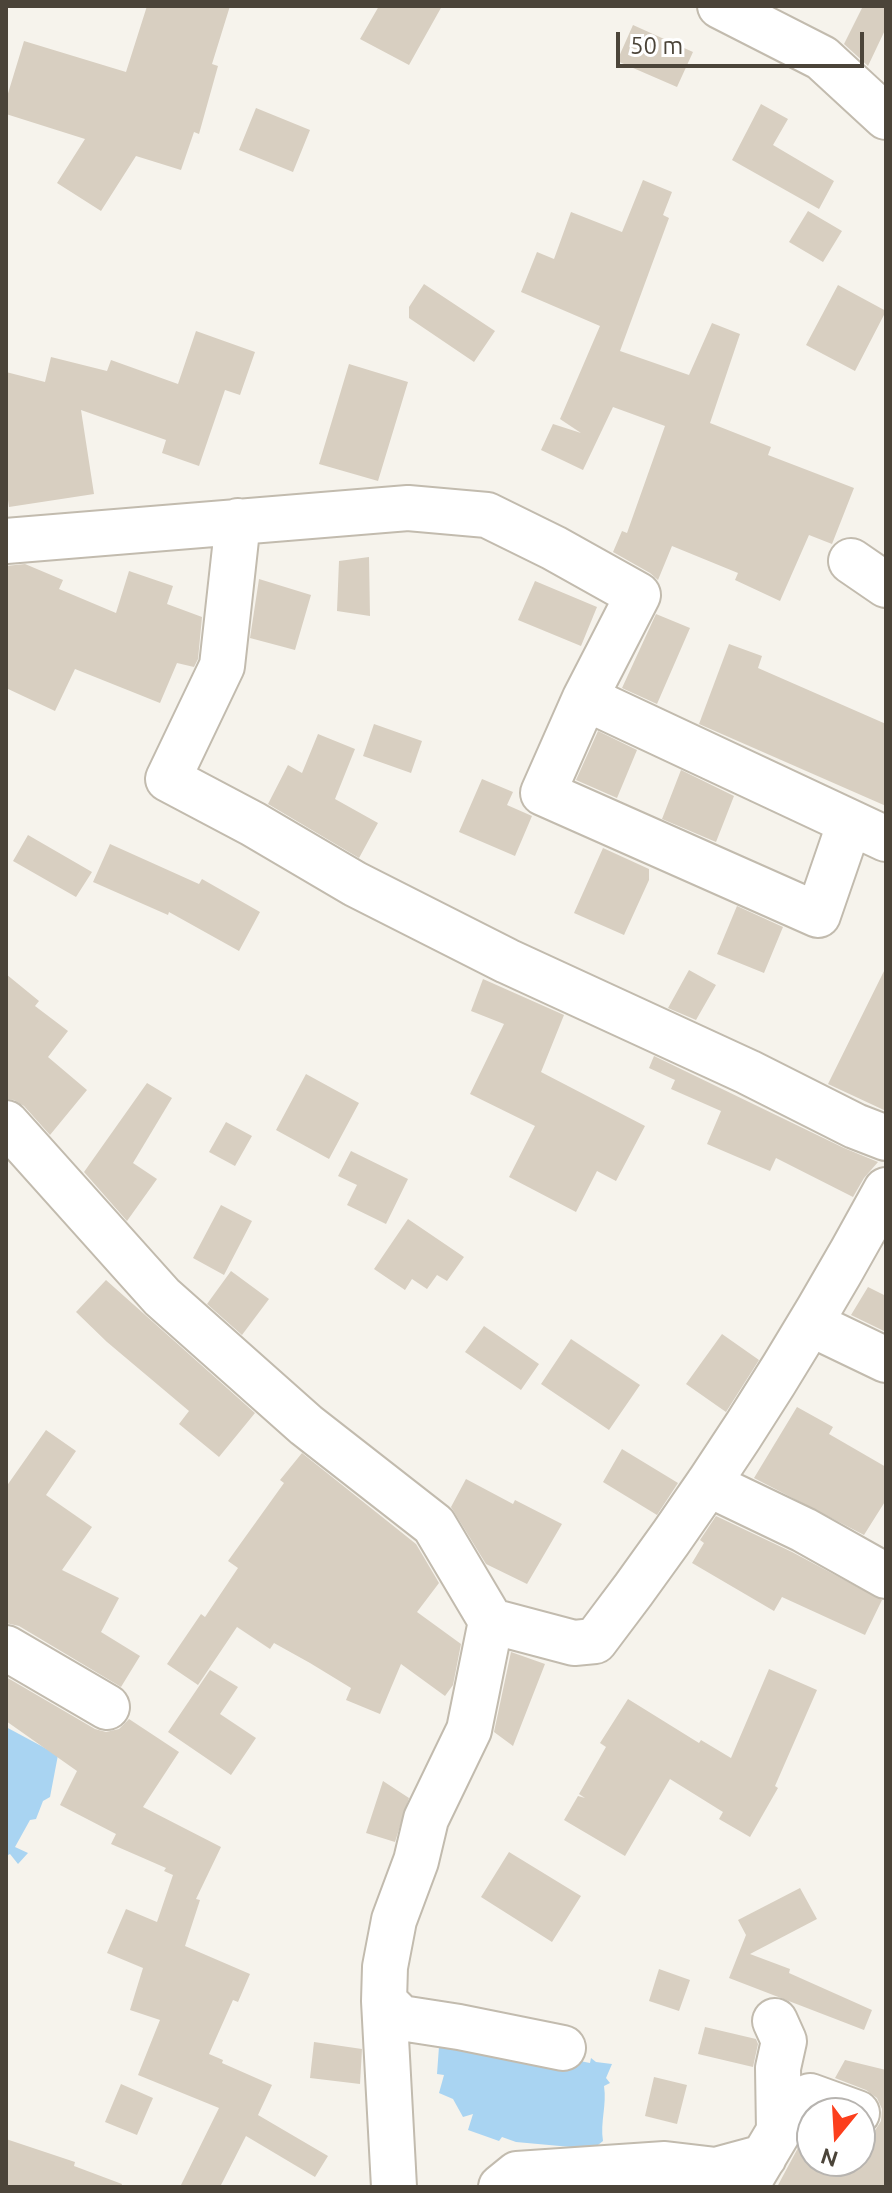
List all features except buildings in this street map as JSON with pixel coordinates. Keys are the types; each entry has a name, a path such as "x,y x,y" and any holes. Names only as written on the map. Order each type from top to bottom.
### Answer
{"street":[{"path":"720,6 822,58 886,117"},
{"path":"6,541 408,508 487,515 638,595 585,698 543,793 818,915 868,830 585,698"},
{"path":"238,521 222,666 168,779 355,884 507,961 886,1138"},
{"path":"6,1123 162,1297 306,1425 434,1525 491,1621 469,1730 426,1819 416,1861 394,1920 385,1967 394,2187"},
{"path":"491,1621 574,1643 595,1641 708,1484 811,1324 886,1190"},
{"path":"811,1324 886,1360"},
{"path":"708,1484 804,1530 886,1576"},
{"path":"6,1648 107,1707"},
{"path":"384,2001 401,2018 563,2048"},
{"path":"763,2158 784,2041 775,2021"},
{"path":"501,2187 517,2174 665,2164 716,2170 763,2158 796,2114"}],"water":[{"path":"6,1727 58,1755 50,1797 43,1801 36,1819 30,1820 15,1847 28,1853 18,1864 10,1854 6,1856"},
{"path":"440,2033 590,2063 591,2058 596,2062 612,2064 606,2078 610,2083 604,2086 603,2141 593,2149 516,2142 502,2137 499,2141 468,2130 473,2114 463,2117 453,2099 439,2093 444,2075 437,2074"}]}
